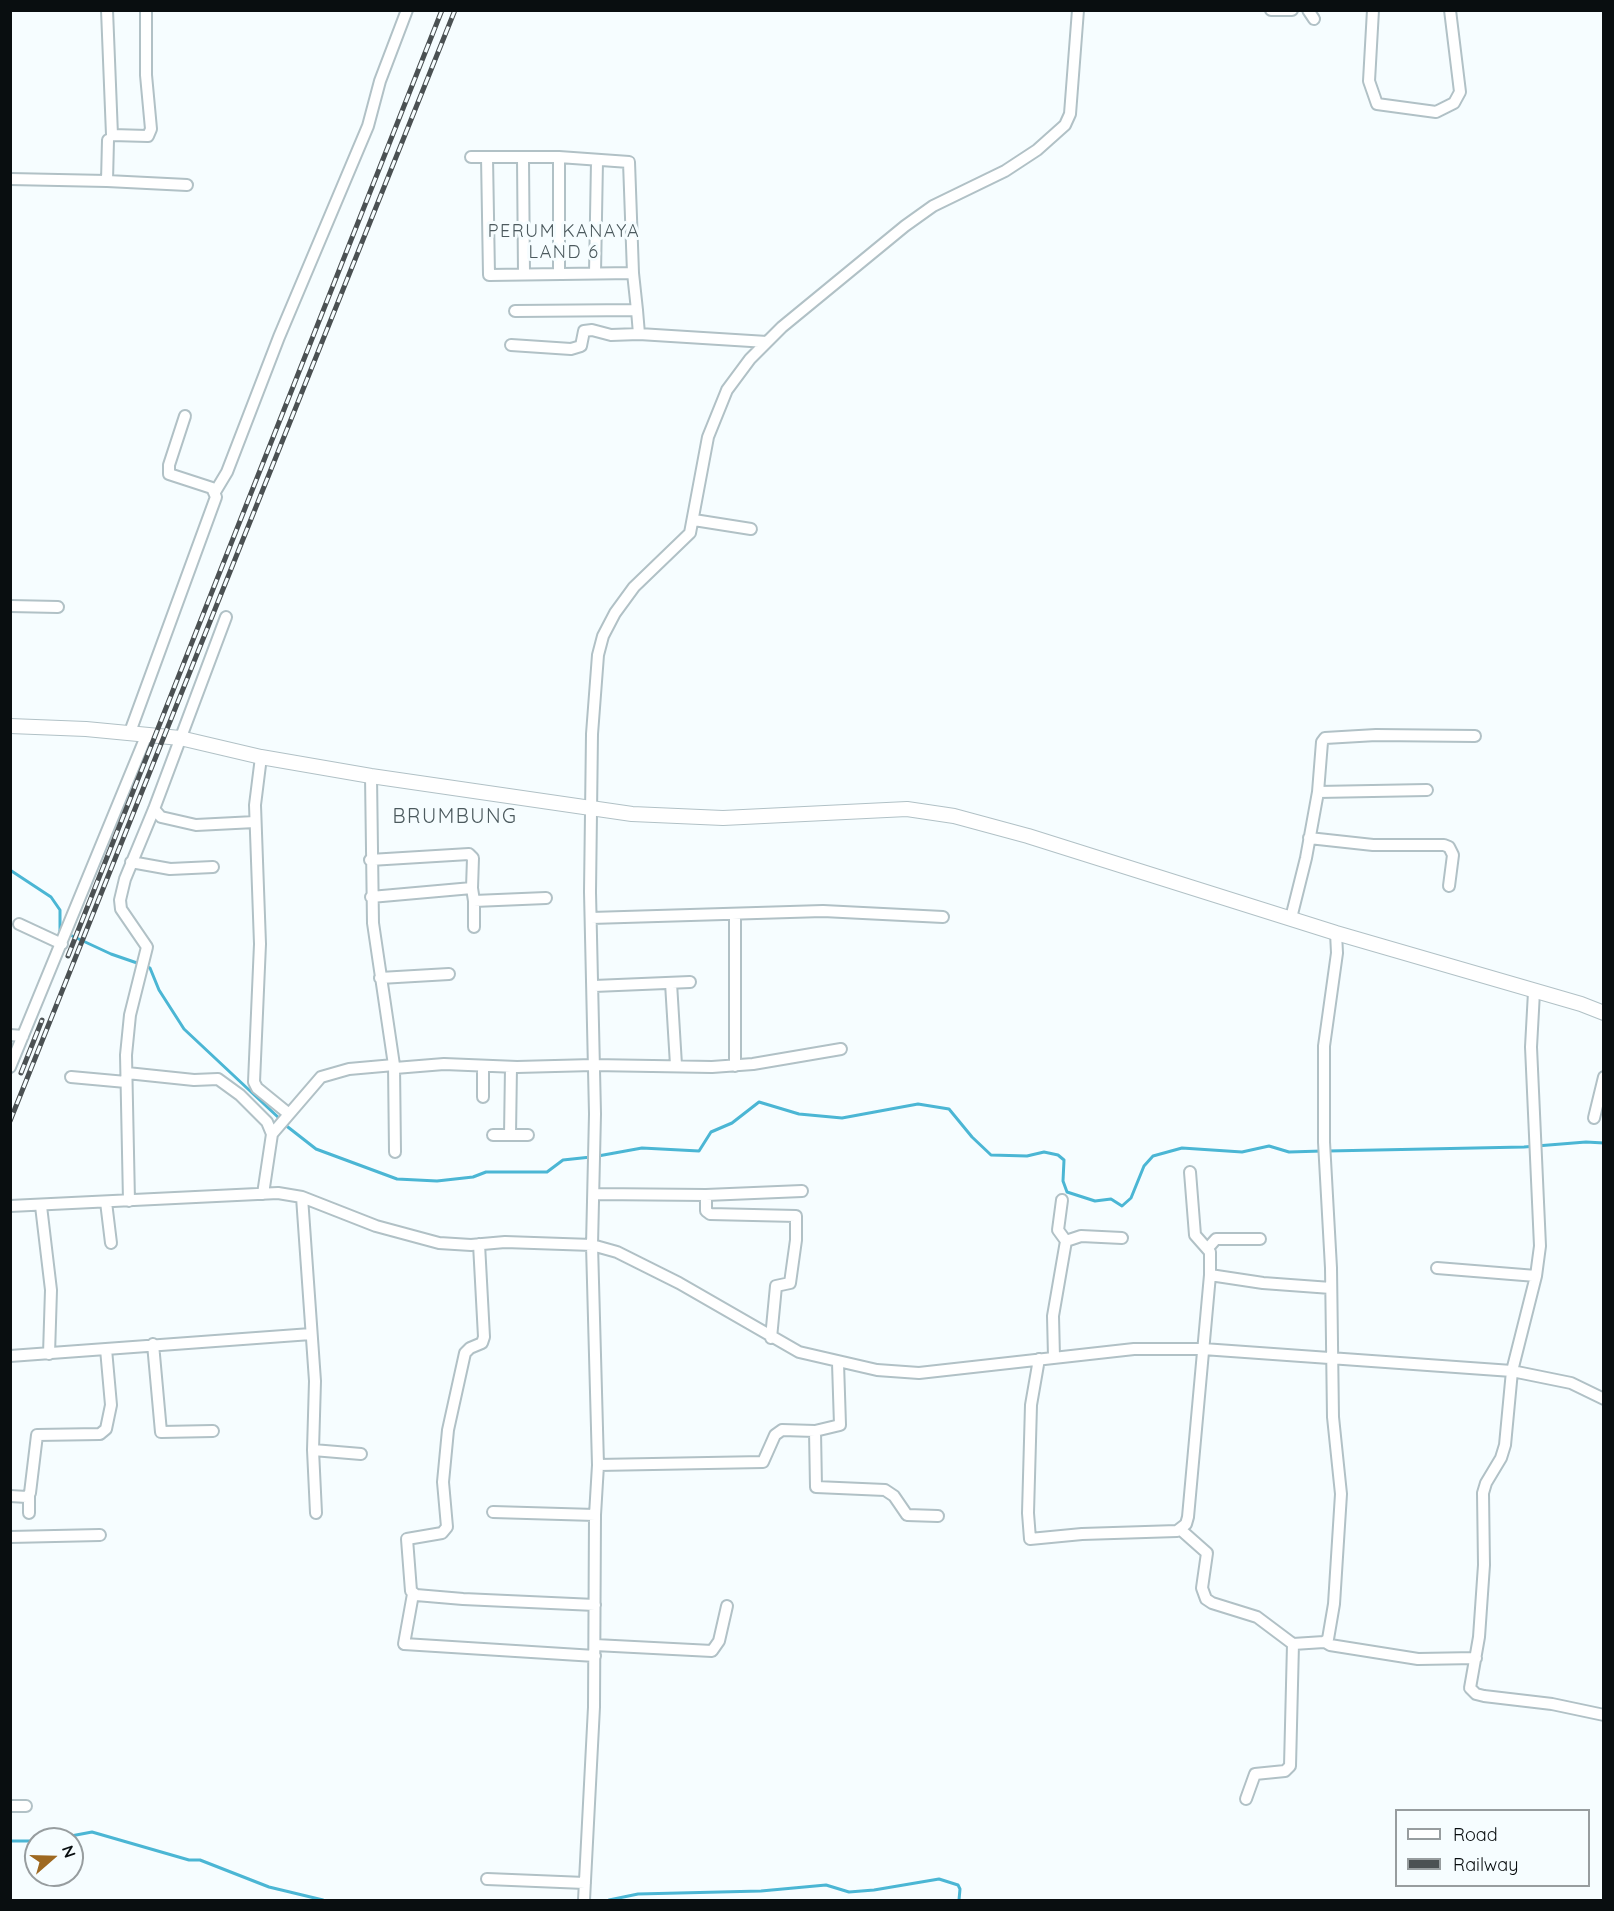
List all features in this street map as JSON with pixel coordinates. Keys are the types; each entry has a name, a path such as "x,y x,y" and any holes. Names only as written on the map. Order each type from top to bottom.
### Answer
{"street":[{"path":"107,10 112,135 148,136 151,129 146,75 146,10"},
{"path":"130,732 216,497 215,492 223,480 279,337 368,126 380,81 407,10"},
{"path":"584,1900 594,1650 595,1515 598,1465 592,1245 595,1194 591,807 594,679 603,636 634,587 680,546 690,533 708,437 728,390 750,359 767,342 933,206 1005,171 1038,150 1059,131 1070,114 1077,10"},
{"path":"1271,10 1292,10"},
{"path":"1373,10 1369,81 1377,104 1436,112 1454,104 1460,92 1450,10"},
{"path":"107,181 108,140"},
{"path":"471,157 523,159 559,157 630,164 633,273 639,334"},
{"path":"487,157 488,273 491,275 633,273"},
{"path":"559,157 559,274"},
{"path":"523,159 524,274"},
{"path":"595,273 597,161"},
{"path":"10,179 187,184"},
{"path":"515,311 637,310"},
{"path":"510,345 571,349 581,346 584,331 592,330 611,335 639,334 767,342"},
{"path":"185,416 169,472 171,476 215,492"},
{"path":"694,520 751,529"},
{"path":"10,606 58,606"},
{"path":"129,1201 126,1077 130,1015 147,952 145,942 120,905 131,862 154,809 226,617"},
{"path":"10,726 130,732 180,738 261,757 371,776 632,814 767,818 824,811 907,810 954,816 1028,836 1336,933 1581,1004 1604,1014"},
{"path":"10,1067 147,734"},
{"path":"1291,918 1318,792 1322,742 1328,737 1474,736"},
{"path":"261,757 255,822 260,944 255,1082 257,1088 289,1114"},
{"path":"371,776 371,897 380,978 387,1004 394,1066 395,1152"},
{"path":"1318,792 1427,790"},
{"path":"154,809 161,817 196,825 255,822"},
{"path":"1309,838 1373,845 1444,845 1449,847 1453,855 1449,886"},
{"path":"370,860 469,854 473,858 474,927"},
{"path":"131,862 170,869 213,867"},
{"path":"371,897 472,888"},
{"path":"474,901 546,898"},
{"path":"591,918 823,911 943,917"},
{"path":"735,914 735,1066"},
{"path":"19,924 63,942"},
{"path":"1325,1642 1331,1635 1341,1494 1333,1417 1331,1288 1324,1166 1324,1046 1337,953 1336,933"},
{"path":"380,978 449,974"},
{"path":"594,986 690,982"},
{"path":"671,983 676,1065"},
{"path":"1534,992 1531,1047 1540,1246 1536,1276 1512,1371 1505,1445 1483,1493 1484,1565 1476,1658 1470,1688 1476,1694 1513,1702 1551,1704 1604,1715"},
{"path":"10,1035 24,1036"},
{"path":"263,1194 275,1132 321,1077 348,1069 425,1064 511,1067 735,1066 841,1049"},
{"path":"483,1066 483,1097"},
{"path":"510,1135 511,1067"},
{"path":"71,1077 218,1079 240,1095 275,1132"},
{"path":"1594,1118 1604,1077"},
{"path":"493,1135 528,1136"},
{"path":"1181,1530 1188,1517 1191,1496 1211,1253 1195,1236 1190,1172"},
{"path":"595,1194 706,1195 802,1191"},
{"path":"10,1206 263,1194 302,1197 376,1226 451,1245 505,1242 592,1245 617,1252 680,1283 799,1353 877,1371 919,1373 1134,1349 1203,1348 1512,1371 1571,1383 1604,1399"},
{"path":"706,1195 706,1210 710,1214 796,1216 796,1240 790,1283 776,1286 771,1338"},
{"path":"302,1197 315,1391 313,1450 316,1514"},
{"path":"1054,1357 1053,1316 1066,1241 1058,1230 1062,1200"},
{"path":"106,1202 111,1243"},
{"path":"41,1206 51,1302 49,1354"},
{"path":"1066,1241 1081,1236 1122,1238"},
{"path":"1208,1248 1216,1239 1260,1239"},
{"path":"479,1244 484,1337 482,1342 470,1347 465,1353 448,1430 442,1482 447,1527 442,1533 407,1539 412,1594 404,1644 712,1652 719,1641 727,1606"},
{"path":"1437,1268 1536,1276"},
{"path":"1210,1275 1239,1277 1263,1283 1331,1288"},
{"path":"10,1356 311,1334"},
{"path":"153,1344 160,1432 213,1431"},
{"path":"29,1513 37,1435 100,1434 106,1429 111,1405 106,1349"},
{"path":"1040,1359 1031,1405 1028,1514 1030,1539 1181,1530 1207,1553 1202,1588 1206,1599 1266,1622 1293,1644 1325,1642 1330,1645 1418,1659 1476,1658"},
{"path":"598,1465 758,1464 766,1460 778,1431 799,1429 815,1431 838,1427 842,1422 838,1363"},
{"path":"815,1431 816,1487 885,1490 894,1496 907,1515 938,1516"},
{"path":"313,1450 361,1454"},
{"path":"10,1496 29,1496"},
{"path":"493,1512 595,1515"},
{"path":"10,1537 100,1534"},
{"path":"412,1594 595,1605"},
{"path":"1246,1799 1255,1774 1285,1772 1290,1766 1293,1644"},
{"path":"10,1806 26,1806"},
{"path":"487,1879 585,1883"}],"waterway":[{"path":"10,870 51,897 60,910 60,931 62,932"},
{"path":"68,934 111,954 140,964"},
{"path":"146,966 150,968 159,990 184,1029 280,1119"},
{"path":"598,1156 642,1148 699,1151 711,1132 732,1123 759,1102 799,1114 842,1118 918,1104 949,1109 972,1137 991,1155 1027,1156 1044,1152 1058,1155 1064,1160 1063,1181 1067,1192 1095,1201 1111,1199 1122,1206 1131,1198 1144,1166 1153,1156 1182,1148 1242,1152 1269,1146 1289,1152 1322,1151"},
{"path":"284,1124 316,1149 397,1179 437,1181 473,1177 486,1172 547,1172 563,1160 591,1157"},
{"path":"1328,1151 1604,1143"},
{"path":"84,1834 92,1832 189,1860 200,1860 269,1887 323,1900"},
{"path":"10,1841 24,1841"},
{"path":"609,1900 638,1894 761,1891 826,1885 849,1892 939,1879 958,1885 959,1900"}],"railway":[{"path":"68,956 442,10"},
{"path":"10,1121 455,10"},
{"path":"21,1073 42,1020"}],"district":[{"name":"PERUM KANAYA LAND 6","path":"564,242"},
{"name":"BRUMBUNG","path":"455,817"}]}
